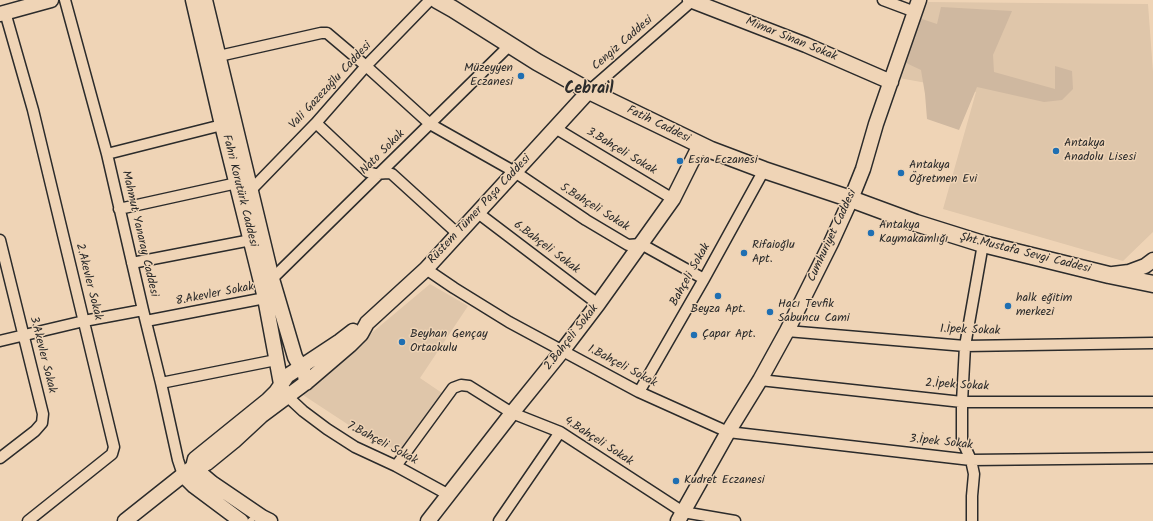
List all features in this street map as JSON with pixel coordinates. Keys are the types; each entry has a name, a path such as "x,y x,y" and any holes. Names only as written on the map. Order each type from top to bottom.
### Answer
{"main road":[{"name":"Fatih Caddesi","path":"436,0 589,92 700,145 764,170 851,199"},
{"name":"Şht.Mustafa Sevgi Caddesi","path":"851,199 916,224 983,244 1109,275 1153,284"}],"street":[{"path":"3,13 51,0"},
{"name":"Mahmut Yanaray Caddesi","path":"65,0 107,154 178,460 188,471"},
{"name":"Fahri Korutürk Caddesi","path":"193,0 265,298 281,384 283,391 288,397"},
{"name":"Fahri Korutürk Caddesi","path":"205,0 272,279 295,357 305,375 306,383"},
{"name":"Vali Gazezoğlu Caddesi","path":"251,190 316,123 366,66 430,0"},
{"name":"Mimar Sinan Sokak","path":"692,0 806,45 890,82"},
{"name":"Cengiz Caddesi","path":"589,92 692,0"},
{"path":"883,0 917,6"},
{"name":"Cumhuriyet Caddesi","path":"681,517 728,432 760,380 787,331 831,243 863,169 876,124 917,6"},
{"name":"2.Akevler Sokak","path":"3,13 34,110 114,447 112,454 28,521"},
{"name":"5.Bahçeli Sokak","path":"218,56 321,33 327,33 430,124 515,172 586,220 628,245 641,244 704,279"},
{"name":"Nato Sokak","path":"272,279 511,44"},
{"name":"Rüstem Tümer Paşa Caddesi","path":"125,521 188,471 207,463 261,416 306,383 350,345 361,334 367,324 426,269 589,92"},
{"path":"316,123 368,172 375,174 392,174 458,234"},
{"path":"107,154 222,125"},
{"name":"3.Bahçeli Sokak","path":"555,128 673,198"},
{"name":"2.Bahçeli Sokak","path":"428,521 598,304 673,198 700,145"},
{"name":"Bahçeli Sokak","path":"639,392 764,170"},
{"path":"120,209 237,183"},
{"name":"6.Bahçeli Sokak","path":"478,213 598,304"},
{"name":"3.Akevler Sokak","path":"0,240 43,414 42,423 36,431 0,458"},
{"path":"132,263 251,240"},
{"path":"972,521 974,474 971,460 962,440 962,402 965,346 983,244"},
{"name":"Şht.Mustafa Sevgi Caddesi","path":"1109,275 1128,272 1145,266 1153,260"},
{"name":"1.Bahçeli Sokak","path":"426,269 509,322 639,392 728,432"},
{"name":"8.Akevler Sokak","path":"146,321 265,298"},
{"path":"0,341 84,321 143,310"},
{"name":"Rüstem Tümer Paşa Caddesi","path":"188,471 195,459 268,400 276,392 287,376 340,341 358,327 367,324"},
{"name":"1.İpek Sokak","path":"787,331 965,346 1153,343"},
{"path":"161,383 276,360"},
{"name":"2.İpek Sokak","path":"760,380 962,402 1153,402"},
{"name":"4.Bahçeli Sokak","path":"396,466 453,388 461,385 469,386 512,413 560,432 681,517"},
{"name":"7.Bahçeli Sokak","path":"288,397 303,410 355,447 396,466 449,494"},
{"path":"498,521 560,432"},
{"name":"3.İpek Sokak","path":"728,432 971,460 1153,458"},
{"path":"188,471 212,483 259,519"},
{"path":"188,471 194,486 241,521"},
{"path":"681,517 735,521"}],"shaded area":[{"name":"Antakya Anadolu Lisesi","path":"925,2 1148,4 1153,72 1153,232 1123,261 943,209 976,92 899,78"},
{"path":"941,7 1012,11 993,55 994,72 1055,89 1055,66 1072,71 1073,89 1062,100 1044,102 977,87 959,130 927,119 921,70 904,62 919,18 937,24"},
{"name":"Beyhan Gençay Ortaokulu","path":"430,284 468,306 420,378 442,393 399,452 364,435 300,393"}],"place":[{"name":"Müzeyyen Eczanesi","path":"521,76"},
{"name":"Antakya Anadolu Lisesi","path":"1056,151"},
{"name":"Esra Eczanesi","path":"680,161"},
{"name":"Antakya Öğretmen Evi","path":"901,173"},
{"name":"Antakya Kaymakamlığı","path":"871,233"},
{"name":"Rifaioğlu Apt.","path":"744,253"},
{"name":"Beyza Apt.","path":"718,296"},
{"name":"halk eğitim merkezi","path":"1008,306"},
{"name":"Hacı Tevfik Sabuncu Cami","path":"770,312"},
{"name":"Çapar Apt.","path":"694,335"},
{"name":"Beyhan Gençay Ortaokulu","path":"402,342"},
{"name":"Kudret Eczanesi","path":"676,481"}],"district":[{"name":"Cebrail","path":"589,90"}]}
